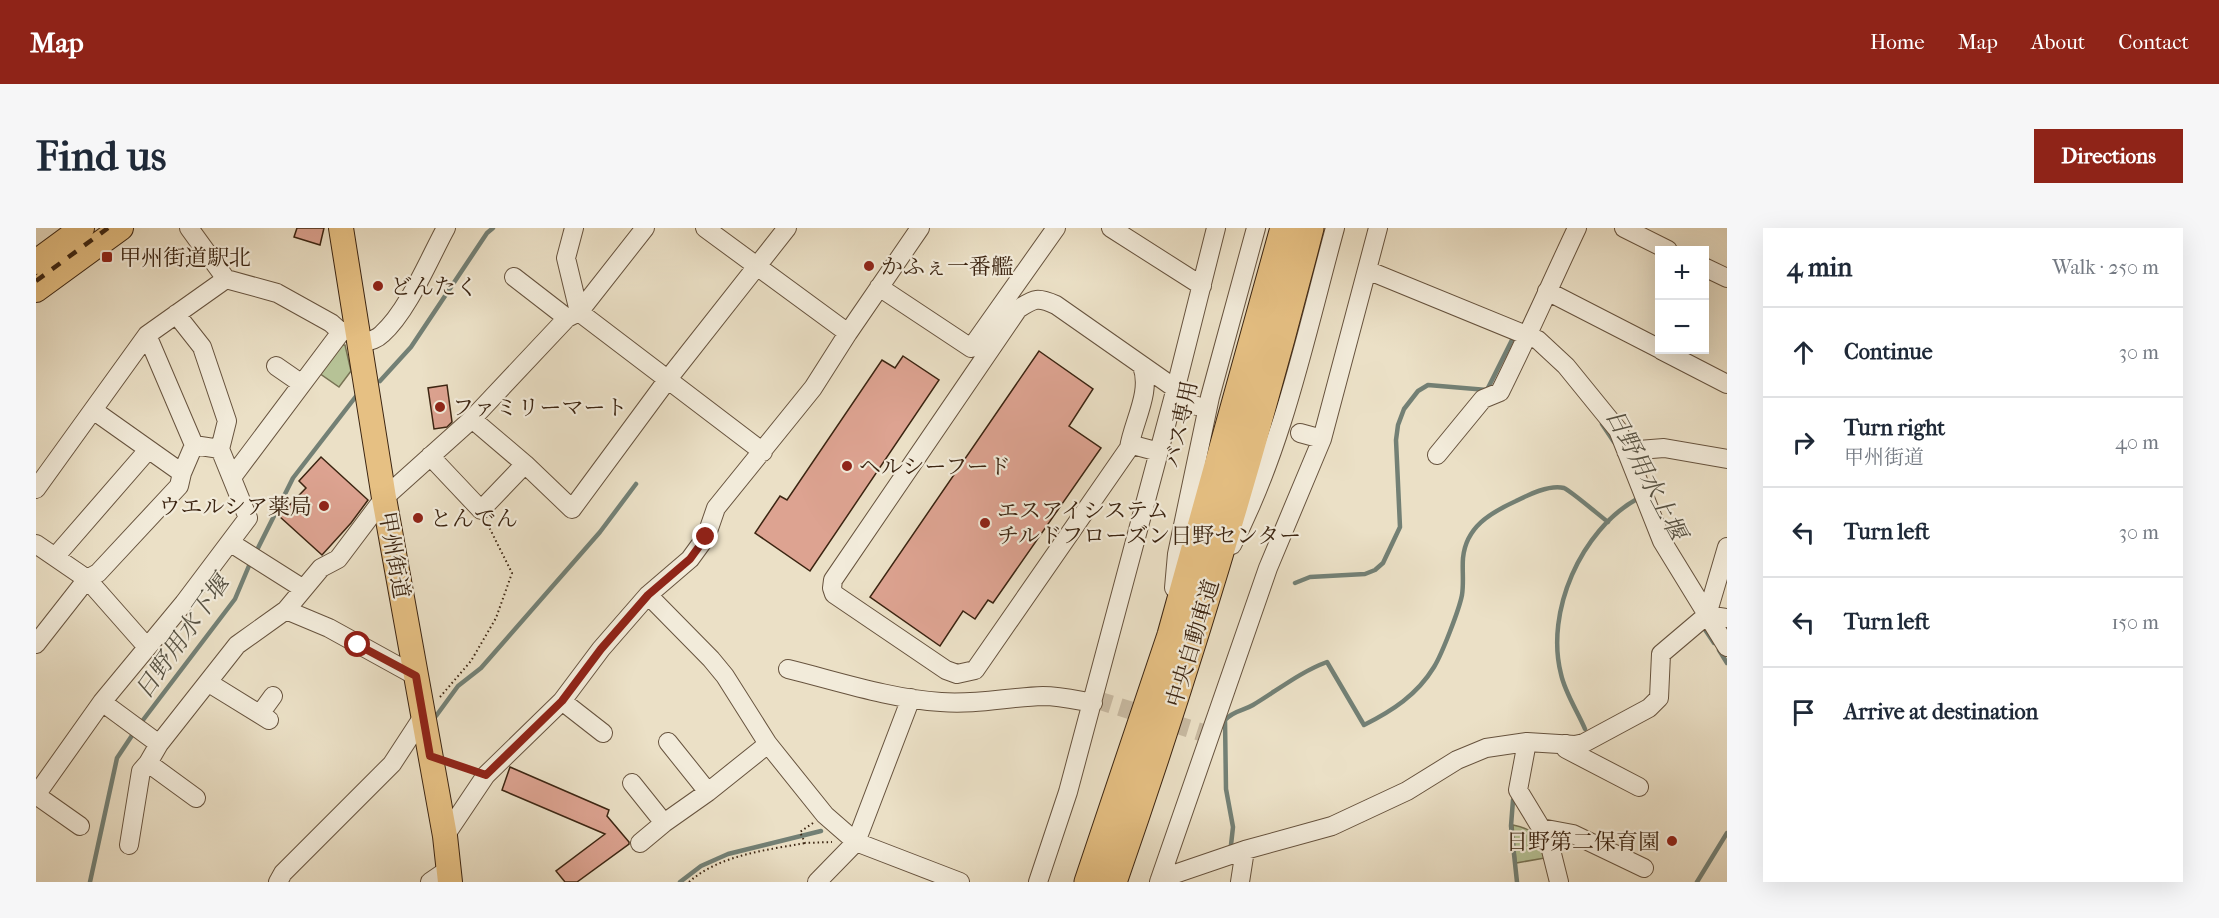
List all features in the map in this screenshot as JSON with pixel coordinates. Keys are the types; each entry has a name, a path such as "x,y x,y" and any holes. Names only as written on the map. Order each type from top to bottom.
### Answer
{"highway":[{"name":"中央自動車道","path":"1088,882 1171,635 1284,228"},
{"name":"中央自動車道","path":"1113,882 1156,760 1208,590 1282,339 1310,228"}],"main road":[{"path":"36,262 82,228"},
{"path":"36,290 121,228"},
{"name":"甲州街道","path":"341,228 353,334 445,836 443,878"}],"street":[{"path":"189,228 226,279 278,293 353,334 374,340 389,327 417,286 426,263 446,228"},
{"path":"573,315 566,258 574,228"},
{"path":"129,845 141,771 159,744 237,645 286,610 321,568 338,559 384,498 472,419 573,315 645,228"},
{"path":"705,228 848,333"},
{"path":"472,419 525,464 572,509 668,380 787,228"},
{"path":"445,836 486,775 562,701 601,649 648,595 690,559 706,537 716,508 813,388 920,228"},
{"path":"879,287 971,348 1056,228"},
{"path":"1111,228 1202,286"},
{"path":"1038,882 1068,792 1093,703 1175,394 1216,228"},
{"name":"バス専用","path":"1171,635 1177,554 1207,408 1256,228"},
{"path":"1208,590 1248,514 1285,412 1335,228"},
{"path":"1160,881 1268,568 1322,439 1379,275 1377,228"},
{"path":"1437,455 1483,399 1500,393 1577,228"},
{"path":"1624,228 1660,246"},
{"path":"1709,269 1727,278"},
{"path":"1379,275 1526,341 1538,340 1566,366 1618,430 1662,541 1702,618 1727,647"},
{"path":"514,277 668,380 763,452"},
{"path":"36,489 147,335 226,279"},
{"path":"1547,291 1655,346"},
{"path":"1142,366 1145,374 1144,392 1129,448 975,670 957,674 946,670 834,594 833,580 1018,309 1030,302 1041,299 1056,305 1142,366 1175,394 1197,406"},
{"path":"80,826 36,795 102,702 231,543 248,518 233,476 220,449 227,421 202,347 176,314"},
{"path":"233,476 302,384 353,334"},
{"path":"36,644 87,579 98,573 179,486 194,445 147,335"},
{"path":"1670,354 1727,384"},
{"path":"276,366 302,384"},
{"path":"93,410 182,473"},
{"path":"1300,433 1322,439"},
{"path":"194,445 220,449"},
{"path":"1129,448 1133,445 1159,452"},
{"path":"1626,451 1664,448 1727,459"},
{"path":"54,556 148,450"},
{"path":"430,456 481,510 525,464"},
{"path":"231,543 302,588"},
{"path":"36,544 87,579 147,647"},
{"path":"1160,881 1245,850 1332,826 1407,791 1457,760 1486,748 1527,742 1584,743 1649,708 1659,698 1661,654 1702,618 1727,548"},
{"path":"648,595 718,667 768,744 825,815 856,842 960,882"},
{"path":"286,610 329,628 416,676"},
{"path":"1702,618 1727,618"},
{"path":"788,669 911,698 941,702 967,703 1041,696 1063,697 1093,703"},
{"path":"209,683 265,717 273,696"},
{"path":"817,882 856,842 911,698"},
{"path":"562,701 603,733"},
{"path":"102,702 159,744"},
{"path":"278,882 283,873 392,764 424,716"},
{"path":"668,742 708,792"},
{"path":"1527,742 1518,790 1550,846 1559,882"},
{"path":"640,843 768,744"},
{"path":"1566,744 1566,749 1639,787"},
{"path":"148,763 196,798"},
{"path":"632,783 664,823"},
{"path":"1541,828 1573,834 1644,868"},
{"path":"1240,882 1245,850"}],"path":[{"path":"424,716 471,661 496,618 512,573 481,510"},
{"path":"430,756 486,775"},
{"path":"801,834 805,841"},
{"path":"689,882 727,860 805,841 856,842"}],"green space":[{"path":"340,345 345,345 351,371 339,387 319,373"},
{"path":"1513,825 1532,832 1545,858 1516,863"}],"building":[{"path":"297,228 324,228 320,245 294,237"},
{"name":"エスアイシステム チルドフローズン日野センター","path":"1039,351 1093,389 1069,426 1101,448 993,603 988,600 975,619 963,611 940,646 870,597"},
{"path":"903,356 939,380 810,571 755,533 780,496 787,500 882,360 895,368"},
{"path":"447,385 452,422 447,427 434,429 428,388"},
{"path":"321,457 368,500 322,555 279,516 306,488 299,481"},
{"path":"510,767 609,810 607,816 629,844 577,882 565,882 556,871 605,834 502,790"}],"waterway":[{"name":"日野用水下堰","path":"380,381 411,347 487,233 493,228"},
{"path":"1295,583 1310,577 1365,574 1375,570 1383,563 1400,527 1396,440 1398,425 1404,409 1418,391 1428,385 1487,390 1513,338"},
{"name":"日野用水下堰","path":"255,554 293,478 357,395"},
{"name":"日野用水上堰","path":"1602,424 1614,442"},
{"name":"日野用水下堰","path":"436,716 458,686 481,668 600,532 636,484"},
{"path":"1231,845 1233,827 1226,789 1225,720 1228,717 1327,662 1364,725 1412,694 1434,667 1446,642 1460,602 1463,590 1465,547 1481,522 1527,496 1558,487 1568,490 1608,522"},
{"path":"1585,729 1561,674 1557,650 1558,625 1563,600 1572,575 1584,552 1599,531 1617,513 1637,499"},
{"name":"日野用水下堰","path":"140,724 235,599 251,561"},
{"name":"日野用水上堰","path":"1702,625 1714,643"},
{"name":"日野用水上堰","path":"1719,650 1727,663"},
{"name":"日野用水下堰","path":"90,882 117,758 135,731"},
{"path":"1513,800 1511,826 1517,882"},
{"path":"680,882 701,866 728,854 821,831"},
{"name":"日野用水上堰","path":"1697,882 1727,833"}],"tunnel":[{"path":"1094,699 1210,735"}],"railway":[{"path":"36,281 108,228"}],"place":[{"name":"甲州街道駅北","path":"107,257"},
{"name":"かふぇ一番艦","path":"869,266"},
{"name":"どんたく","path":"378,286"},
{"name":"ファミリーマート","path":"440,407"},
{"name":"ヘルシーフード","path":"847,466"},
{"name":"ウエルシア薬局","path":"324,506"},
{"name":"とんでん","path":"418,518"},
{"name":"エスアイシステム チルドフローズン日野センター","path":"985,523"},
{"name":"日野第二保育園","path":"1672,841"}],"route":[{"path":"358,645 416,676 430,756 486,775 562,701 601,649 648,595 690,559 706,537"}]}
